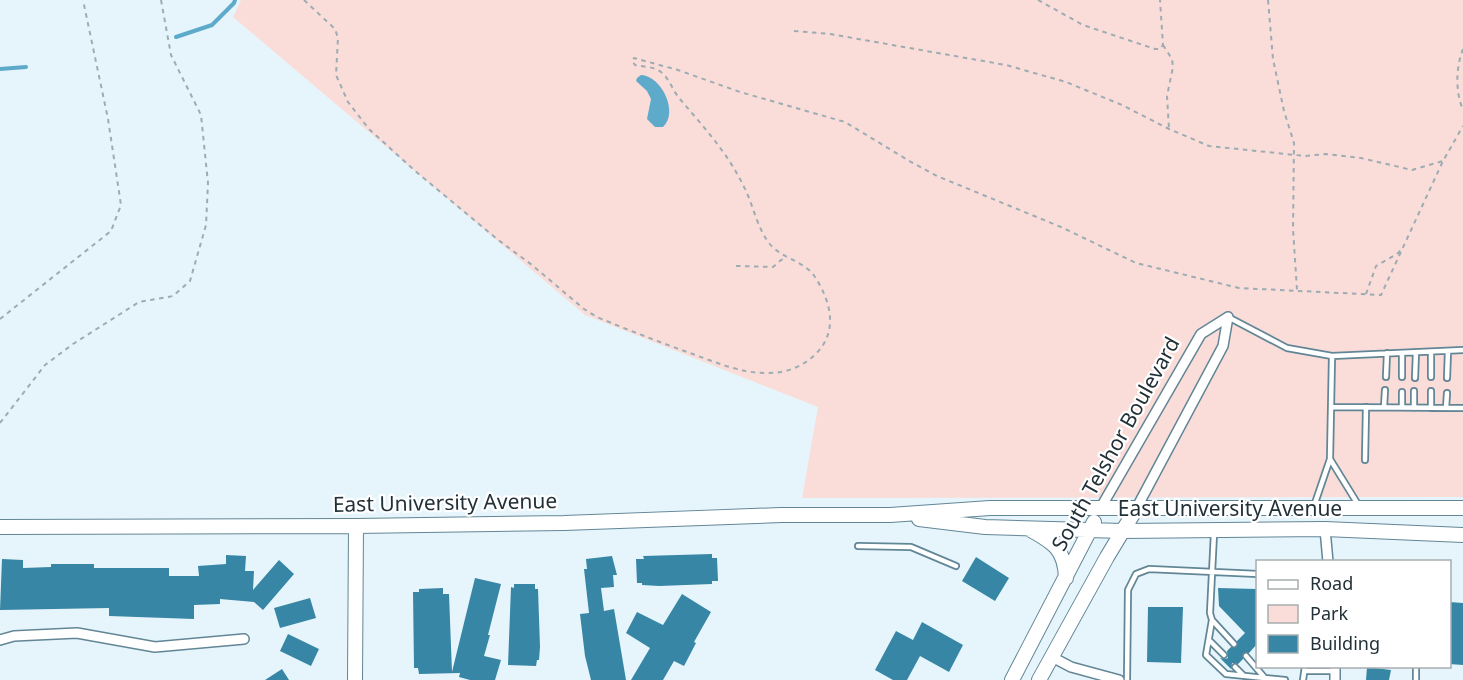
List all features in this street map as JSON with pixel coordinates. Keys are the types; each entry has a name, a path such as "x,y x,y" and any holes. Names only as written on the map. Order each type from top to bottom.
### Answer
{"main road":[{"name":"East University Avenue","path":"0,527 564,523 781,515 890,515 990,508 1463,508"},
{"name":"South Telshor Boulevard","path":"1012,680 1100,509"},
{"path":"1039,680 1136,509"},
{"name":"East University Avenue","path":"890,515 985,527 1123,531 1325,529 1463,534"},
{"path":"355,680 356,526"},
{"path":"1027,528 1046,538 1059,549 1065,564 1066,579"}],"street":[{"path":"1136,509 1223,346 1228,317"},
{"name":"South Telshor Boulevard","path":"1100,509 1201,334 1228,317"},
{"path":"1325,529 1328,560"},
{"path":"0,640 14,636 77,633 155,647 244,639"},
{"path":"1052,657 1071,667 1119,680"}],"lane":[{"path":"1228,317 1287,348 1332,356 1463,350"},
{"path":"1447,378 1448,351"},
{"path":"1415,378 1416,352"},
{"path":"1431,352 1431,377"},
{"path":"1386,377 1387,353"},
{"path":"1402,353 1402,377"},
{"path":"1313,508 1330,459 1332,356"},
{"path":"1384,407 1385,390"},
{"path":"1413,408 1414,391"},
{"path":"1402,392 1402,407"},
{"path":"1431,392 1431,408"},
{"path":"1446,408 1447,393"},
{"path":"1331,407 1463,408"},
{"path":"1365,460 1366,407"},
{"path":"1330,459 1361,508"},
{"path":"1214,530 1210,614 1212,620 1234,644"},
{"path":"858,546 910,547 956,566"},
{"path":"1127,680 1128,590 1133,577 1139,571 1149,569 1256,574"},
{"path":"1212,620 1206,655 1226,674 1285,680"},
{"path":"1209,640 1224,654"},
{"path":"1246,656 1264,679"},
{"path":"1235,667 1244,676"},
{"path":"1303,680 1305,669 1335,672"}],"path":[{"path":"0,320 111,231 121,205 108,119 83,0"},
{"path":"0,423 45,365 73,344 139,302 173,296 190,281 206,225 208,183 201,115 171,55 161,0"},
{"path":"304,0 335,29 338,47 335,62 336,75 348,102 369,129 414,170 584,309 597,317 670,346 734,367 768,373 795,369 821,348 828,333 830,318 828,301 809,269 779,254 769,243 743,184 716,142 676,95 668,80 660,71 635,65 632,61 634,58 845,122 937,176 1061,227 1136,263 1239,288 1381,295 1463,120"},
{"path":"1038,0 1083,25 1155,50 1160,49 1163,45"},
{"path":"1160,0 1163,45 1172,58 1167,96 1169,129"},
{"path":"1268,0 1273,59 1284,111 1294,143 1293,229 1297,290"},
{"path":"794,31 830,34 1006,65 1066,82 1122,105 1209,146 1305,156 1326,154 1361,158 1412,170 1443,161"},
{"path":"1463,49 1458,61 1460,104 1463,110"},
{"path":"1366,294 1376,266 1397,255 1403,247"},
{"path":"736,266 774,267 787,258"}],"green space":[{"path":"241,0 1463,0 1463,497 802,498 818,407 585,315 233,17"}],"water":[{"path":"641,75 656,82 666,96 669,113 668,121 663,127 655,127 647,119 651,99 647,91 636,81"}],"building":[{"path":"712,554 712,558 717,558 718,581 712,581 712,584 659,586 637,583 636,559 644,559 643,556"},
{"path":"226,555 246,556 245,571 254,571 253,590 279,560 294,574 263,610 254,602 220,599 220,604 194,605 194,619 109,616 109,608 0,610 2,559 23,560 23,568 51,567 51,564 94,564 94,568 169,568 169,576 199,576 198,566 226,564"},
{"path":"612,556 617,575 613,575 614,587 601,588 604,611 614,609 626,680 591,680 585,656 580,614 589,613 584,569 587,569 586,559"},
{"path":"976,557 1009,578 995,601 962,581"},
{"path":"475,578 501,584 484,656 501,660 495,680 470,680 459,677 460,673 419,674 418,668 414,668 413,592 419,592 419,589 443,588 443,594 449,594 452,672"},
{"path":"514,584 535,584 535,589 538,589 540,647 536,666 508,665 511,587 514,588"},
{"path":"1218,588 1256,589 1256,645 1249,653 1243,653 1243,659 1238,664 1232,663 1231,669 1220,658 1228,658 1227,651 1231,647 1237,647 1237,641 1245,633 1219,606"},
{"path":"682,594 711,612 684,666 674,661 663,680 631,680 650,648 626,633 637,612 663,625"},
{"path":"310,598 316,618 280,628 274,608"},
{"path":"1451,602 1463,603 1463,665 1451,664"},
{"path":"1148,607 1183,607 1181,663 1147,662"},
{"path":"922,622 963,645 949,672 920,656 907,680 893,680 875,670 896,631 913,640"},
{"path":"288,634 319,649 311,666 280,651"},
{"path":"1367,668 1391,670 1389,680 1366,680"},
{"path":"282,669 289,680 265,680"}],"waterway":[{"path":"176,37 212,25 235,0"},
{"path":"0,69 26,67"}]}
